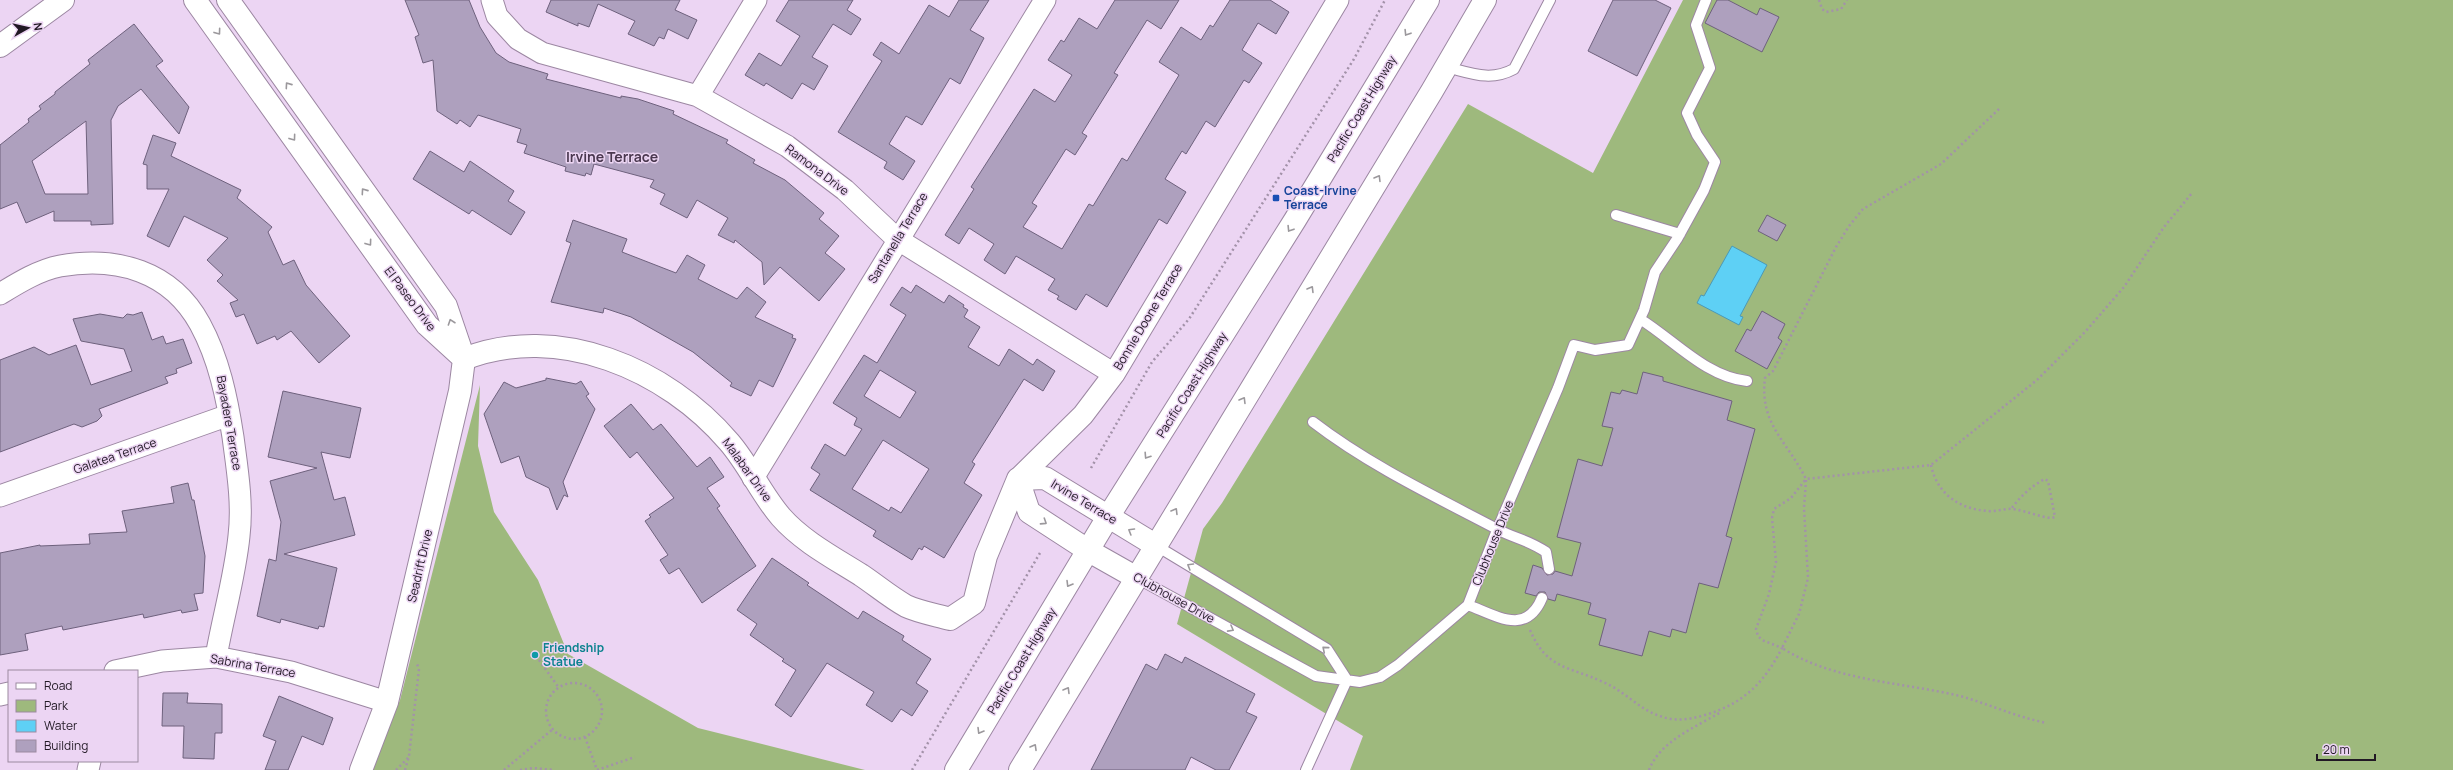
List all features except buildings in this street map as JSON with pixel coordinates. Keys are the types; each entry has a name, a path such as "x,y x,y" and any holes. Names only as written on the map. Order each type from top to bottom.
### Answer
{"main road":[{"path":"0,46 63,0"},
{"name":"El Paseo Drive","path":"195,0 427,325 464,359"},
{"name":"El Paseo Drive","path":"228,0 446,306 464,359"},
{"name":"Pacific Coast Highway","path":"956,770 1089,551 1108,517 1287,234 1428,0"},
{"path":"1020,770 1135,577 1446,66 1484,0"},
{"name":"Malabar Drive","path":"464,359 484,350 530,346 567,349 598,355 633,368 668,387 700,412 730,443 781,517 803,537 907,606 950,619"},
{"name":"Seadrift Drive","path":"361,770 387,702 460,392 464,359"},
{"name":"Irvine Terrace","path":"1018,479 1045,478 1155,545"},
{"path":"1018,479 1029,512 1089,551"},
{"name":"Bonnie Doone Terrace","path":"950,619 974,603 986,556 1018,479"},
{"name":"Clubhouse Drive","path":"1089,551 1135,577"}],"street":[{"path":"698,96 756,0"},
{"name":"Santanella Terrace","path":"753,478 1045,0"},
{"name":"Bonnie Doone Terrace","path":"1018,479 1083,416 1114,374 1338,0"},
{"name":"Ramona Drive","path":"494,8 518,39 542,53 698,96 787,146 845,190 898,239 1114,374"},
{"name":"Bayadere Terrace","path":"0,294 22,281 59,266 93,263 121,265 144,271 168,286 185,303 200,324 218,366 230,415 238,473 239,535 216,657"},
{"name":"Galatea Terrace","path":"0,496 230,415"},
{"name":"Sabrina Terrace","path":"121,670 162,661 216,657 291,672 387,702"}],"lane":[{"path":"1446,66 1490,77 1505,74 1514,69 1550,0"},
{"path":"1706,0 1696,25 1710,68 1687,113 1697,135 1715,162 1704,190 1680,234 1655,272 1640,319 1663,333 1700,362 1731,380 1747,381"},
{"path":"1616,215 1680,234"},
{"name":"Clubhouse Drive","path":"1135,577 1316,676 1360,682 1380,677 1398,665 1468,605 1498,530 1531,456 1574,345 1595,350 1628,345 1640,319"},
{"path":"1313,422 1365,459 1498,530 1530,541 1546,552 1549,569"},
{"path":"1155,545 1327,649 1347,680 1306,770"},
{"path":"1468,605 1508,621 1526,619 1536,611 1542,598"}],"path":[{"path":"1091,468 1152,362 1189,319 1350,65 1385,0"},
{"path":"1819,0 1822,9 1826,12 1841,9 1846,0"},
{"path":"1649,770 1654,760 1670,743 1725,710 1757,685 1782,648 1794,624 1808,578 1804,531 1806,480 1799,466 1769,422 1765,405 1765,378 1773,371 1836,247 1849,226 1863,209 1941,164 2000,109"},
{"path":"2046,723 2022,718 1961,697 1848,674 1795,657 1782,648 1762,640 1758,636 1756,629 1769,594 1776,562 1772,518 1774,509 1791,498 1806,480 1931,465 2037,380 2085,332 2124,287 2164,227 2192,193"},
{"path":"1931,465 1934,478 1944,494 1966,507 1989,512 2012,509 2052,518 2054,517 2048,481 2045,480 2034,486 2019,499 2012,509"},
{"path":"912,770 1040,553"},
{"path":"1526,619 1536,644 1556,664 1615,687 1646,710 1677,720 1690,720 1725,710"},
{"path":"539,660 559,688"},
{"path":"405,770 409,756 419,669 417,662"},
{"path":"569,684 580,684 590,688 597,696 602,706 602,716 598,726 585,737 572,739 562,736 553,729 547,718 547,706 551,696 559,688 569,684"},
{"path":"504,770 553,729"},
{"path":"585,737 597,770 634,757"},
{"path":"396,770 409,756"},
{"path":"520,770 554,770"}],"green space":[{"path":"1683,0 2453,0 2453,770 1350,770 1363,736 1177,624 1203,529 1222,503 1468,104 1593,173"},
{"path":"480,385 478,446 494,512 538,580 568,654 698,728 865,770 372,770 400,700"}],"water":[{"path":"1732,246 1767,265 1740,316 1743,317 1739,325 1697,303 1701,295 1704,296"}],"place":[{"name":"Coast-Irvine Terrace","path":"1276,198"},
{"name":"Friendship Statue","path":"535,655"}],"district":[{"name":"Irvine Terrace","path":"612,157"}]}
